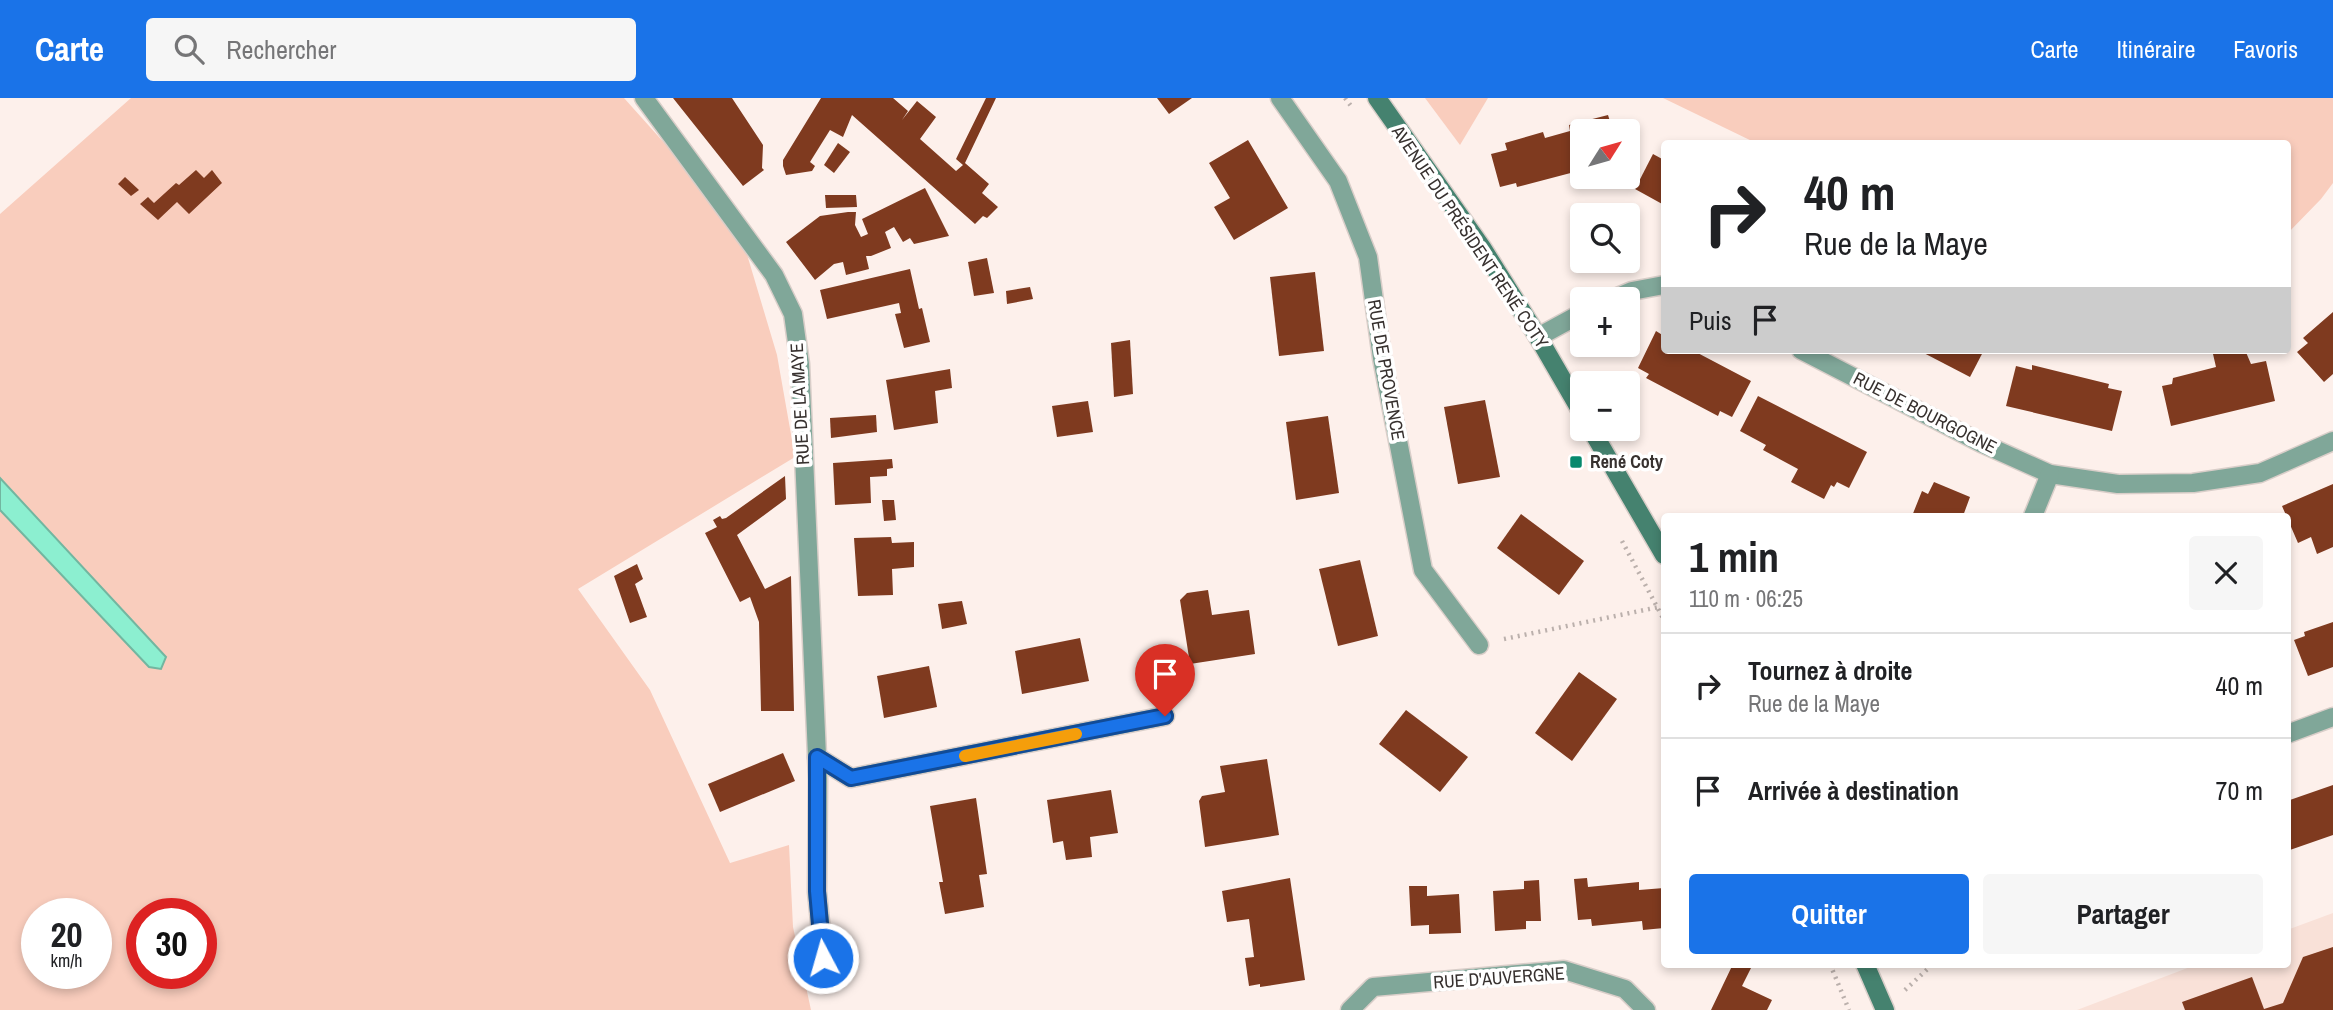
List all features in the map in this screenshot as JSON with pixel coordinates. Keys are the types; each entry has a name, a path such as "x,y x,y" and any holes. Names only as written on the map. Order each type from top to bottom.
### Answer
{"street":[{"name":"RUE DE LA MAYE","path":"644,98 774,275 793,314 800,364 817,757 817,891 826,981"},
{"name":"RUE DE PROVENCE","path":"1280,98 1338,181 1368,257 1382,358 1423,570 1479,645"},
{"name":"AVENUE DU PRÉSIDENT RENÉ COTY","path":"1377,98 1483,249 1570,392"},
{"path":"1640,290 1661,286"},
{"path":"1538,337 1570,320"},
{"name":"RUE DE BOURGOGNE","path":"1809,354 1981,443 2050,474 2118,484 2193,483 2260,473 2333,441"},
{"path":"1598,441 1661,550"},
{"path":"2034,513 2050,474"},
{"path":"817,757 851,778 1165,716"},
{"path":"2291,733 2333,717"},
{"path":"1867,968 1885,1009"},
{"name":"RUE D'AUVERGNE","path":"1350,1010 1373,987 1564,970 1625,989 1646,1010"}],"path":[{"path":"1345,98 1353,109"},
{"path":"1619,535 1661,614"},
{"path":"1479,645 1661,606"},
{"path":"1831,968 1849,1010"},
{"path":"1885,1009 1929,968"}],"shaded area":[{"path":"131,98 624,98 667,146 746,251 777,355 795,457 578,589 650,690 730,863 789,845 793,927 811,1010 0,1010 0,214"},
{"path":"1425,98 1488,98 1460,145"},
{"path":"1663,98 2333,98 2333,183 2291,230 2291,140 1750,140"},
{"path":"0,478 166,657 161,669 149,667 0,510"},
{"path":"2333,913 2333,1010 2077,1010 2187,968 2291,968 2291,929"}],"building":[{"path":"673,98 732,98 763,145 764,170 743,186"},
{"path":"821,98 893,98 908,111 902,120 917,101 936,117 920,139 956,171 963,165 956,159 986,98 996,98 965,163 989,184 982,193 998,207 987,218 983,216 975,224 852,115 843,137 830,130 810,162 815,166 812,171 786,175 783,160"},
{"path":"1157,98 1192,98 1169,114"},
{"path":"1608,115 1609,119 1592,119"},
{"path":"1570,131 1570,173 1517,187 1516,183 1500,187 1491,154 1507,150 1505,143 1543,132 1545,138"},
{"path":"1248,140 1288,208 1234,240 1214,207 1230,198 1209,163"},
{"path":"838,143 850,152 834,173 824,165"},
{"path":"1653,154 1661,158 1661,203 1635,189 1640,189 1640,179"},
{"path":"196,170 204,178 212,170 222,183 189,214 177,202 158,220 140,204 148,197 154,203 176,183 179,185"},
{"path":"125,177 139,190 131,196 118,184"},
{"path":"925,188 949,236 914,244 910,238 903,242 894,227 885,232 891,248 866,256 869,269 846,275 843,262 834,264 815,280 786,242 820,216 848,212 856,212 855,225 861,237 868,234 862,219"},
{"path":"825,195 856,195 857,207 826,208"},
{"path":"987,258 994,293 974,296 968,262"},
{"path":"910,269 930,342 904,348 895,314 901,313 899,303 827,319 820,290"},
{"path":"1315,272 1324,351 1279,356 1270,277"},
{"path":"1030,287 1033,299 1007,304 1006,291"},
{"path":"2333,312 2333,374 2324,382 2297,352 2308,343 2303,338"},
{"path":"1656,331 1661,334 1661,354 1700,354 1751,381 1732,417 1720,411 1718,416 1646,378 1649,374 1638,368"},
{"path":"1130,340 1133,394 1114,397 1111,343"},
{"path":"1926,354 1982,354 1970,377"},
{"path":"2213,354 2247,354 2251,364 2266,361 2275,401 2171,426 2162,386 2172,384 2173,378 2216,367"},
{"path":"2032,365 2109,384 2108,388 2122,391 2112,431 2006,406 2016,366 2032,370"},
{"path":"950,369 952,388 935,391 938,423 894,430 886,380"},
{"path":"1758,396 1867,452 1849,488 1837,482 1834,487 1831,485 1824,499 1791,482 1798,469 1763,450 1766,445 1740,431"},
{"path":"1485,400 1500,477 1458,484 1444,407"},
{"path":"1088,401 1093,432 1057,437 1052,406"},
{"path":"876,415 877,432 831,438 830,418"},
{"path":"1328,416 1339,493 1296,500 1286,422"},
{"path":"892,459 893,468 887,469 887,476 870,477 871,503 835,505 833,463"},
{"path":"785,476 786,499 737,535 765,589 791,576 794,711 761,711 759,622 750,597 740,602 705,533 717,527 713,520 720,516 722,519 726,518"},
{"path":"1934,482 1970,497 1964,513 1913,513 1922,491 1928,494"},
{"path":"2333,484 2333,547 2317,554 2311,537 2298,543 2291,527 2291,513 2285,513 2282,506"},
{"path":"882,500 894,500 896,520 884,521"},
{"path":"1521,514 1584,561 1559,595 1497,548"},
{"path":"891,537 892,543 914,542 914,567 892,569 893,595 858,596 854,538"},
{"path":"1360,560 1378,636 1338,646 1319,569"},
{"path":"637,564 643,579 635,584 647,617 630,623 614,576"},
{"path":"1208,590 1212,615 1249,610 1255,654 1190,664 1180,600 1187,593"},
{"path":"962,601 967,624 942,629 938,604"},
{"path":"2333,622 2333,667 2308,676 2294,640 2305,636 2304,632"},
{"path":"1080,638 1089,681 1022,694 1015,651"},
{"path":"929,666 937,707 884,718 877,676"},
{"path":"1579,672 1617,699 1572,761 1535,733"},
{"path":"1406,710 1468,757 1440,792 1379,744"},
{"path":"783,753 795,781 720,812 708,784"},
{"path":"1267,759 1279,835 1205,847 1199,801 1202,796 1225,792 1220,766"},
{"path":"2333,785 2333,835 2291,850 2291,800"},
{"path":"1111,790 1118,833 1090,837 1092,857 1066,860 1063,841 1053,843 1047,800"},
{"path":"976,798 987,874 979,875 984,907 945,914 939,882 943,882 930,806"},
{"path":"1290,878 1305,980 1260,987 1260,984 1249,986 1245,958 1254,957 1249,919 1227,922 1222,891"},
{"path":"1587,878 1588,887 1639,882 1639,890 1661,888 1661,928 1643,930 1642,921 1592,926 1591,919 1578,920 1574,879"},
{"path":"1539,880 1541,921 1526,921 1526,929 1495,931 1493,891 1524,889 1524,881"},
{"path":"1409,886 1427,886 1427,896 1459,894 1461,933 1429,934 1429,925 1411,926"},
{"path":"2333,947 2333,1010 2185,1010 2182,1002 2252,977 2264,1009 2283,1003 2303,957"},
{"path":"1731,968 1751,968 1742,986 1772,1000 1767,1010 1711,1010"}],"slow traffic":[{"path":"965,756 1076,734"}],"place":[{"name":"René Coty","path":"1576,462"}],"route":[{"path":"823,958 817,891 817,757 851,778 1165,716"}]}
